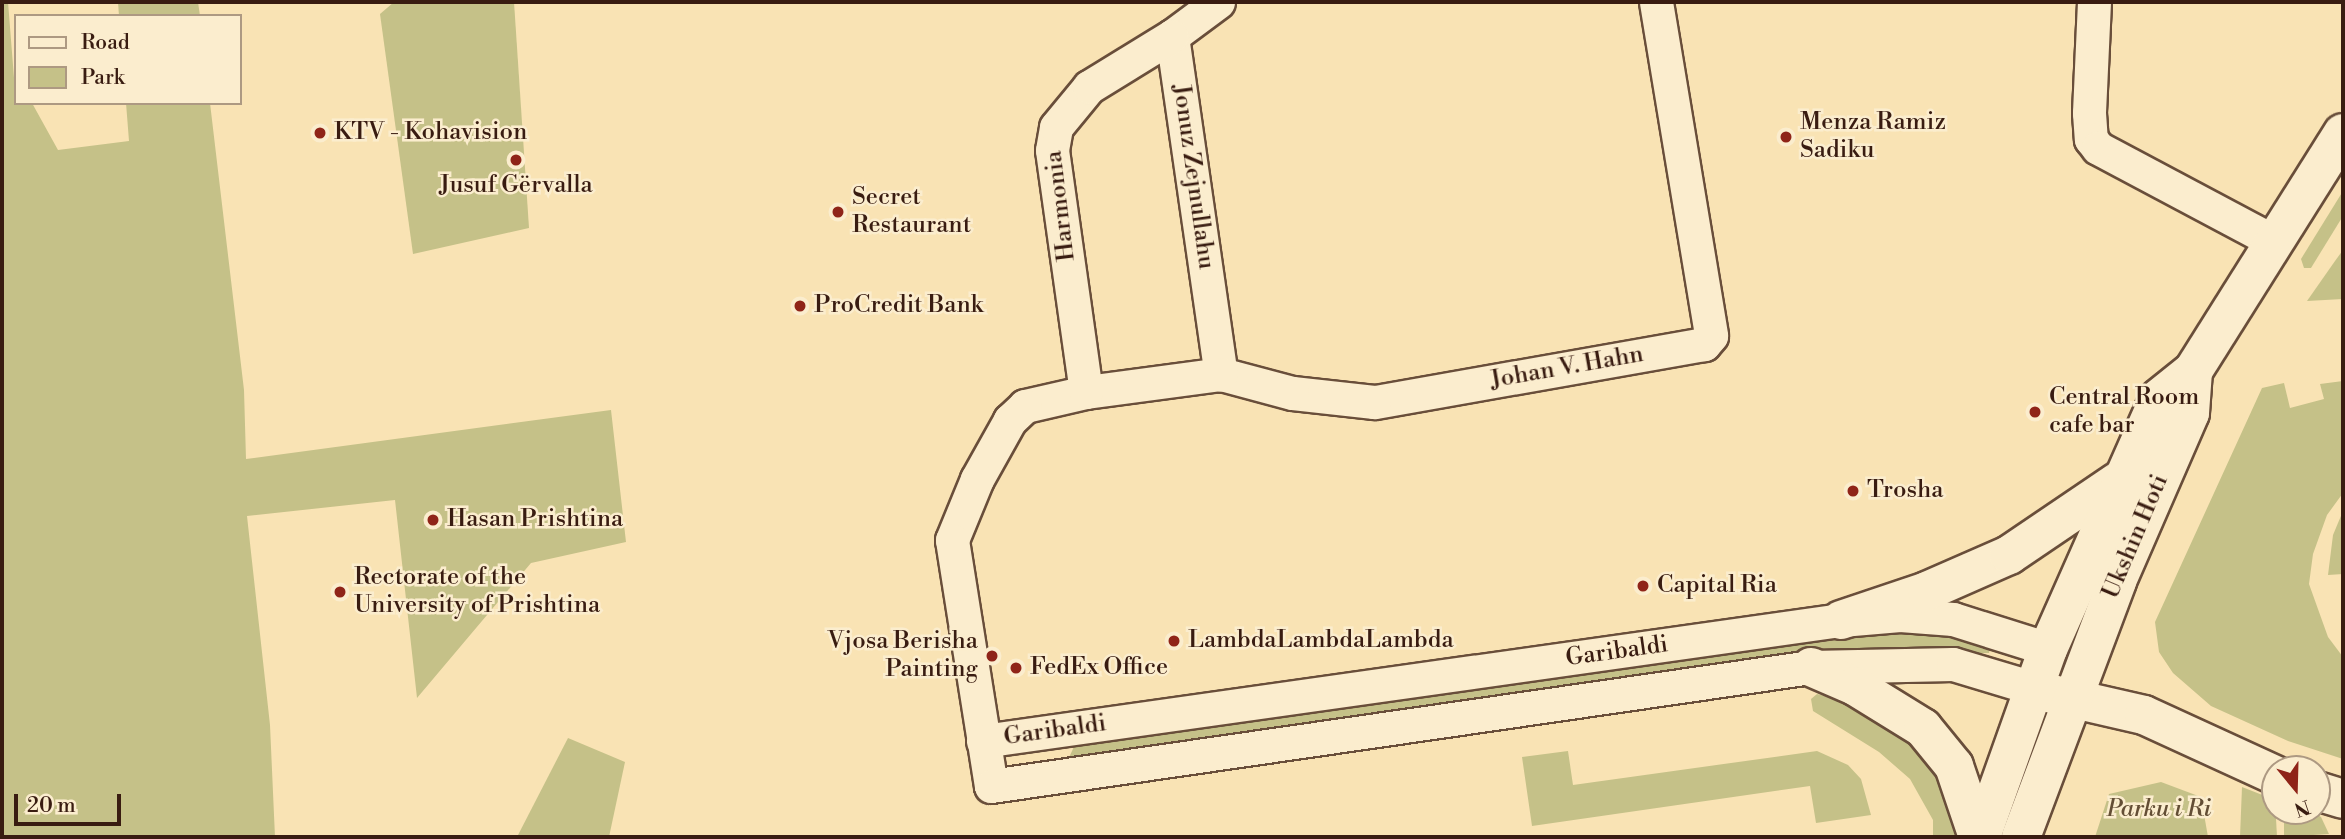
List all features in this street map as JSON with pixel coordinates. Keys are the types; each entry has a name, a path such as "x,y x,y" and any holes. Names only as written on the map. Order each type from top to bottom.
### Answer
{"main road":[{"name":"Ukshin Hoti","path":"1979,837 2048,649 2119,481 2159,398 2193,371 2272,240 2343,133"},
{"name":"Ukshin Hoti","path":"2021,837 2086,662 2190,413 2193,371"},
{"path":"1841,620 1927,591 2009,555 2119,481"},
{"path":"2048,649 2086,662 2144,715"},
{"path":"1811,667 1855,686 1923,728 1954,766 1979,837"},
{"path":"2033,688 2071,701 2144,715 2261,769"}],"street":[{"path":"1172,36 1218,2"},
{"name":"Johan V. Hahn","path":"983,741 952,540 967,499 1010,420 1025,406 1086,392 1221,374 1292,393 1374,402 1704,344 1711,336 1656,2"},
{"path":"2094,2 2089,113 2091,139 2098,148 2272,240"},
{"name":"Jonuz Zejnullahu","path":"1172,36 1221,374"},
{"name":"Harmonia","path":"1086,392 1052,150 1056,127 1089,87 1172,36"},
{"name":"Garibaldi","path":"2033,688 1953,664 1811,667 991,786 983,741 1841,620 1900,615 1953,619 2048,649"}],"green space":[{"path":"2,2 8,2 14,105 33,105 58,150 129,141 126,105 210,105 244,390 246,459 611,410 626,542 531,563 417,698 395,500 247,516 270,725 275,837 2,837"},
{"path":"118,2 198,2 200,14 119,14"},
{"path":"394,2 514,2 529,228 413,254 380,14"},
{"path":"2343,191 2343,216 2311,268 2304,268 2301,259"},
{"path":"2343,250 2343,299 2307,301 2335,261"},
{"path":"2343,381 2343,493 2327,515 2313,554 2309,584 2328,637 2343,657 2343,759 2288,741 2211,706 2173,673 2159,652 2155,622 2262,388 2284,383 2290,408 2324,399 2320,384"},
{"path":"2343,511 2343,574 2328,575 2333,535"},
{"path":"1885,627 1974,640 1990,648 1989,653 1889,653 1067,762 1077,740"},
{"path":"1817,694 1872,707 1911,736 1956,801 1960,837 1933,837 1933,820 1910,779 1879,752 1813,711 1811,699"},
{"path":"568,738 625,762 609,837 517,837"},
{"path":"1568,751 1573,785 1817,751 1848,765 1861,779 1871,815 1816,823 1810,786 1532,826 1522,757"},
{"name":"Parku i Ri","path":"2161,782 2201,797 2208,837 2095,837 2109,794"},
{"path":"2242,787 2261,794 2261,825 2276,825 2277,837 2240,837"},
{"path":"2284,825 2325,825 2329,834 2284,837"}],"place":[{"name":"KTV - Kohavision","path":"320,133"},
{"name":"Menza Ramiz Sadiku","path":"1786,137"},
{"name":"Jusuf Gërvalla","path":"516,160"},
{"name":"Secret Restaurant","path":"838,212"},
{"name":"ProCredit Bank","path":"800,306"},
{"name":"Central Room cafe bar","path":"2035,412"},
{"name":"Trosha","path":"1853,491"},
{"name":"Hasan Prishtina","path":"433,520"},
{"name":"Capital Ria","path":"1643,586"},
{"name":"Rectorate of the University of Prishtina","path":"340,592"},
{"name":"LambdaLambdaLambda","path":"1174,641"},
{"name":"Vjosa Berisha Painting","path":"992,656"},
{"name":"FedEx Office","path":"1016,668"}]}
